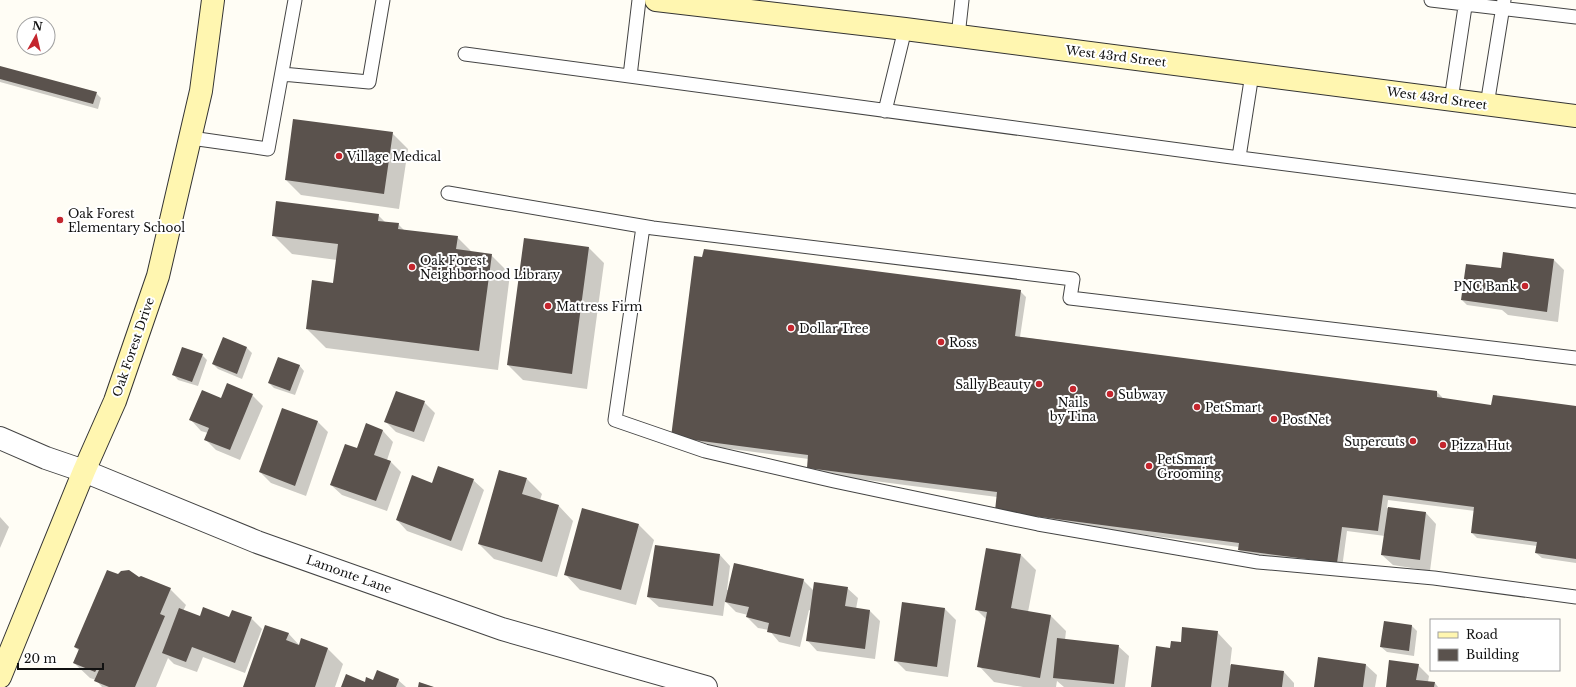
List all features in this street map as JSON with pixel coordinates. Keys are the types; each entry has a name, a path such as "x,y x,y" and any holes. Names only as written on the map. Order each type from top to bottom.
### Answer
{"main road":[{"name":"Oak Forest Drive","path":"0,677 84,471 115,401 158,276 201,90 214,0"},
{"name":"West 43rd Street","path":"656,0 905,29 1576,116"}],"street":[{"name":"Lamonte Lane","path":"0,438 46,458 84,471 257,542 502,629 706,687"}],"lane":[{"path":"191,138 268,148 295,0"},
{"path":"282,74 369,82 383,0"},
{"path":"630,76 639,0"},
{"path":"958,36 962,0"},
{"path":"1431,0 1503,4 1576,17"},
{"path":"1451,100 1466,2"},
{"path":"1487,105 1503,4"},
{"path":"885,111 905,29"},
{"path":"465,54 885,111 1576,201"},
{"path":"1238,157 1252,74"},
{"path":"448,193 643,227 1073,279 1070,298 1576,358"},
{"path":"643,227 614,420 713,452 834,482 1038,524 1258,562 1434,578 1576,597"}],"building":[{"path":"0,66 97,92 93,104 0,79"},
{"name":"Village Medical","path":"293,119 393,132 384,194 285,180"},
{"name":"Oak Forest Neighborhood Library","path":"276,201 379,214 378,221 399,223 398,229 458,236 456,249 492,254 479,351 306,329 312,280 333,283 338,244 272,236"},
{"name":"Mattress Firm","path":"524,238 589,247 572,374 507,365"},
{"path":"704,249 1021,290 1015,336 1437,391 1437,397 1491,405 1493,395 1576,406 1576,559 1535,553 1537,542 1471,533 1474,507 1383,495 1378,531 1342,527 1337,563 1238,550 1239,543 995,511 997,492 807,468 808,455 671,437 694,256 702,257"},
{"name":"PNC Bank","path":"1503,252 1554,259 1547,312 1461,300 1466,264 1501,268"},
{"path":"223,337 247,347 237,374 212,364"},
{"path":"182,347 203,354 192,382 172,375"},
{"path":"278,357 300,365 290,391 268,383"},
{"path":"227,383 253,394 230,450 204,440 209,428 189,420 202,390 221,398"},
{"path":"396,391 425,401 414,432 384,422"},
{"path":"282,408 318,421 295,486 259,472"},
{"path":"366,423 383,430 374,455 391,461 376,501 330,485 345,444 357,448"},
{"path":"438,466 474,479 451,541 396,520 412,475 432,483"},
{"path":"499,470 527,478 522,494 559,505 542,562 478,544"},
{"path":"1388,507 1426,512 1420,560 1381,555"},
{"path":"582,508 639,524 621,590 564,575"},
{"path":"655,545 720,554 713,606 647,597"},
{"path":"986,548 1021,554 1011,608 1051,615 1040,678 977,667 987,612 975,610"},
{"path":"734,563 804,579 790,637 767,632 769,623 746,617 749,607 725,602"},
{"path":"107,570 118,574 121,571 129,570 139,577 141,576 171,588 160,614 165,616 135,687 109,687 94,681 99,670 97,669 95,672 73,663 79,649 74,647"},
{"path":"814,582 848,587 845,606 870,610 865,649 806,641"},
{"path":"902,602 945,608 937,667 894,661"},
{"path":"203,607 229,617 232,610 252,617 235,663 192,647 186,662 162,653 179,608 200,616"},
{"path":"1384,621 1412,625 1409,651 1380,647"},
{"path":"265,625 289,633 286,640 299,645 301,638 328,648 315,687 243,687"},
{"path":"1182,627 1218,631 1211,687 1151,687 1156,646 1170,648 1171,641 1181,642"},
{"path":"1057,638 1119,645 1114,684 1053,678"},
{"path":"1318,657 1366,664 1363,687 1314,687"},
{"path":"1389,660 1419,664 1416,680 1435,682 1434,687 1386,687"},
{"path":"1231,664 1284,671 1282,687 1228,687"},
{"path":"377,670 399,679 396,687 341,687 346,674 365,682 366,677 373,680"},
{"path":"419,682 434,687 418,687"}],"place":[{"name":"Village Medical","path":"339,156"},
{"name":"Oak Forest Elementary School","path":"60,220"},
{"name":"Oak Forest Neighborhood Library","path":"412,267"},
{"name":"PNC Bank","path":"1525,286"},
{"name":"Mattress Firm","path":"548,306"},
{"name":"Dollar Tree","path":"791,328"},
{"name":"Ross","path":"941,342"},
{"name":"Sally Beauty","path":"1039,384"},
{"name":"Nails by Tina","path":"1073,389"},
{"name":"Subway","path":"1110,394"},
{"name":"PetSmart","path":"1197,407"},
{"name":"PostNet","path":"1274,419"},
{"name":"Supercuts","path":"1413,441"},
{"name":"Pizza Hut","path":"1443,445"},
{"name":"PetSmart Grooming","path":"1149,466"}]}
